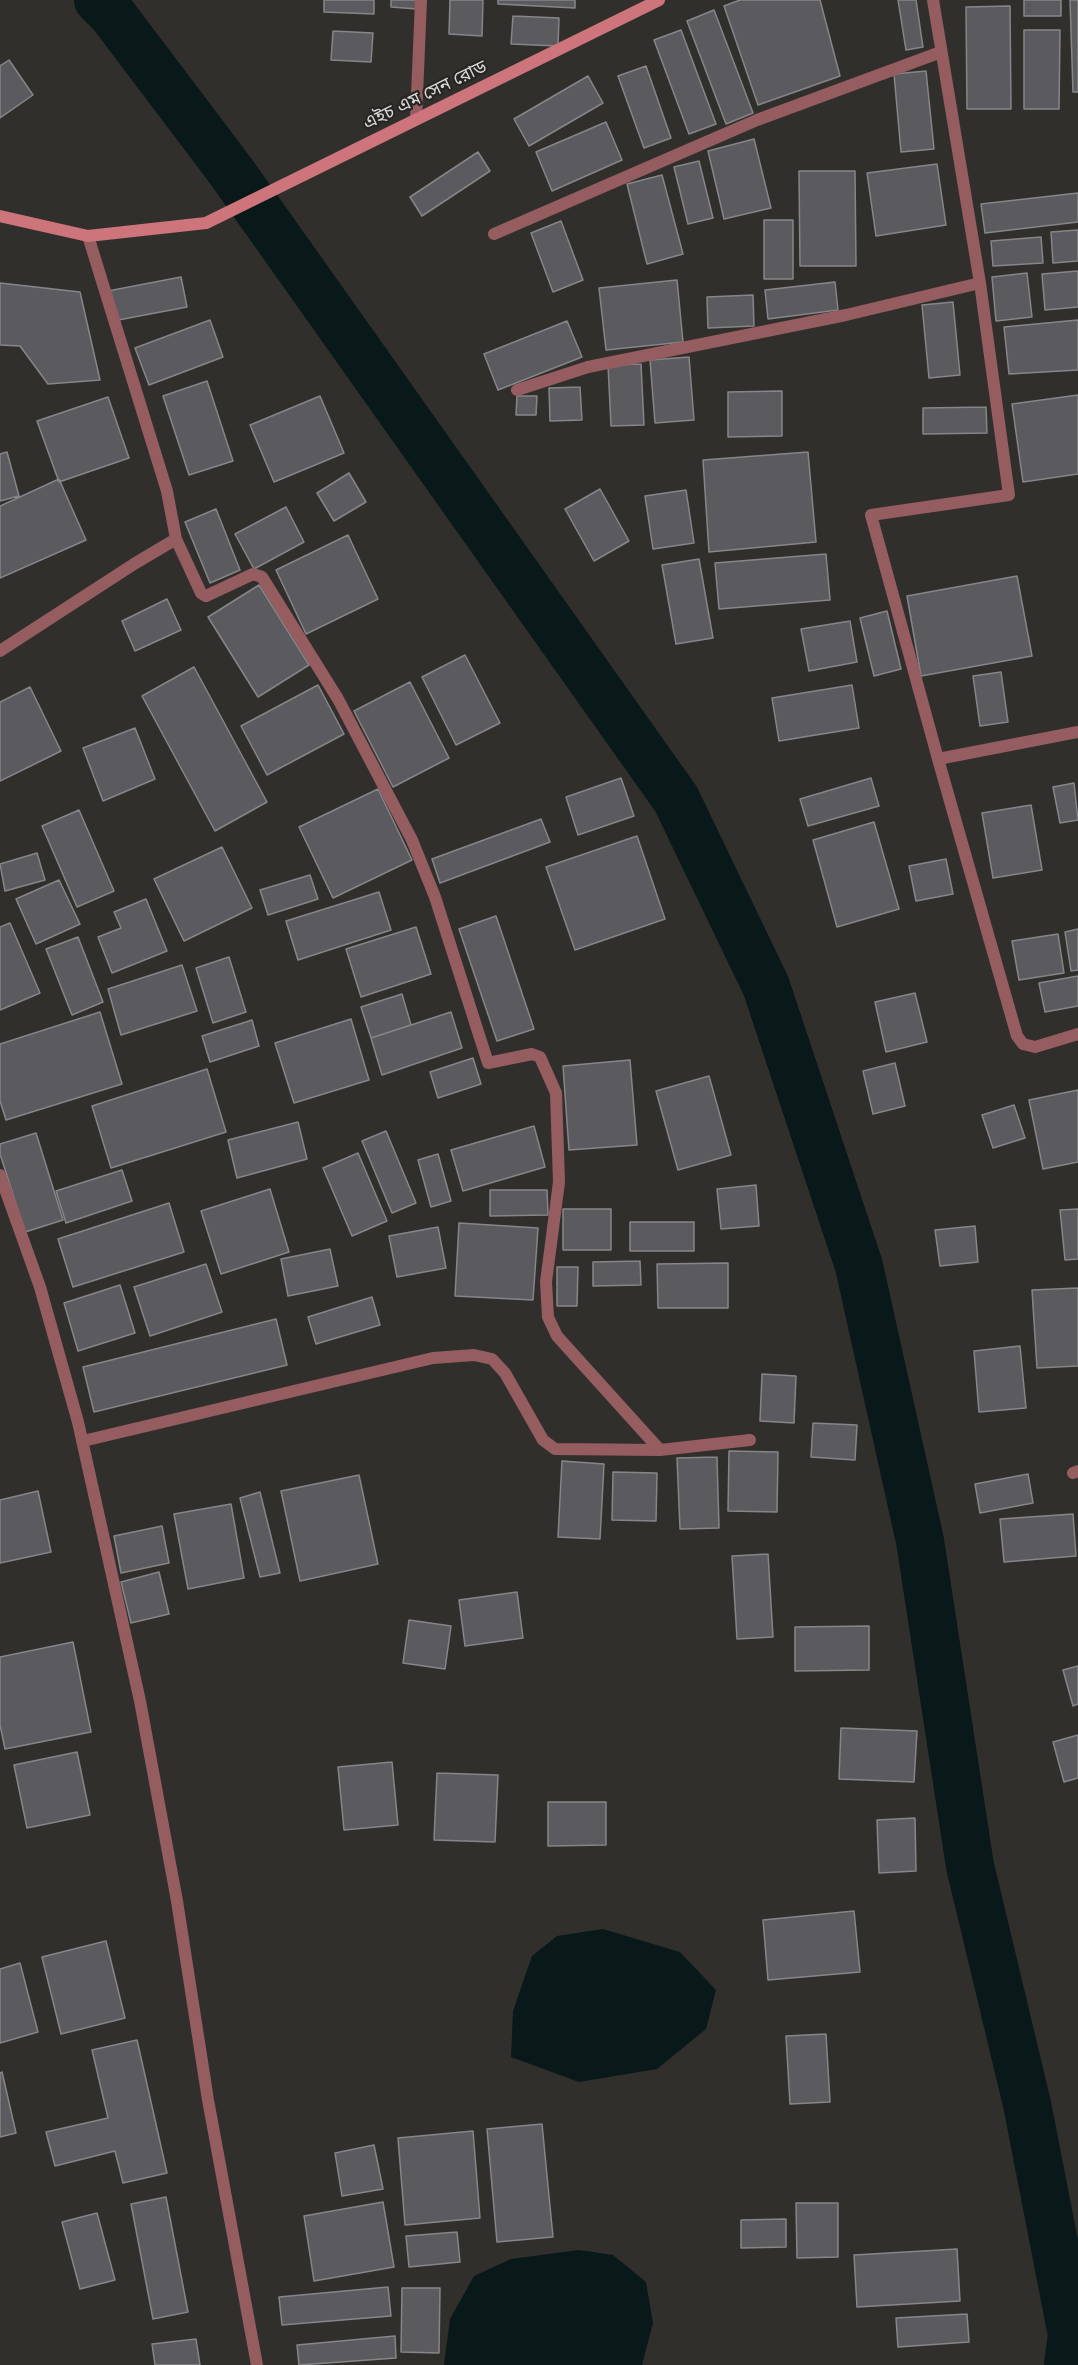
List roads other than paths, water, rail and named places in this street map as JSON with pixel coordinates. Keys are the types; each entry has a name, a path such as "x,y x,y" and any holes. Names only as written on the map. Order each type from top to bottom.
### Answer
{"main road":[{"name":"এইচ এম সেন রোড","path":"0,216 88,236 206,223 659,0"}],"street":[{"path":"417,119 421,0"},
{"path":"933,0 980,284 1009,495 871,515 1017,1036 1023,1044 1035,1047 1078,1034"},
{"path":"494,234 757,120 941,52"},
{"path":"88,236 167,490 176,539 201,593 206,596 253,574 262,577 338,699 412,840 435,897 488,1063 532,1054 540,1058 556,1093 559,1182 546,1282 548,1317 557,1336 660,1449"},
{"path":"517,390 588,367 846,315 980,284"},
{"path":"0,651 176,539"},
{"path":"938,759 1078,732"},
{"path":"0,1175 40,1287 82,1441 143,1713 177,1901 208,2100 257,2365"},
{"path":"82,1441 433,1358 474,1355 492,1359 506,1373 543,1440 555,1449 660,1449 750,1440"}],"waterway":[{"path":"98,0 112,14 230,170 676,799 766,986 859,1266 920,1541 970,1866 1027,2104 1072,2335 1068,2365"}]}
